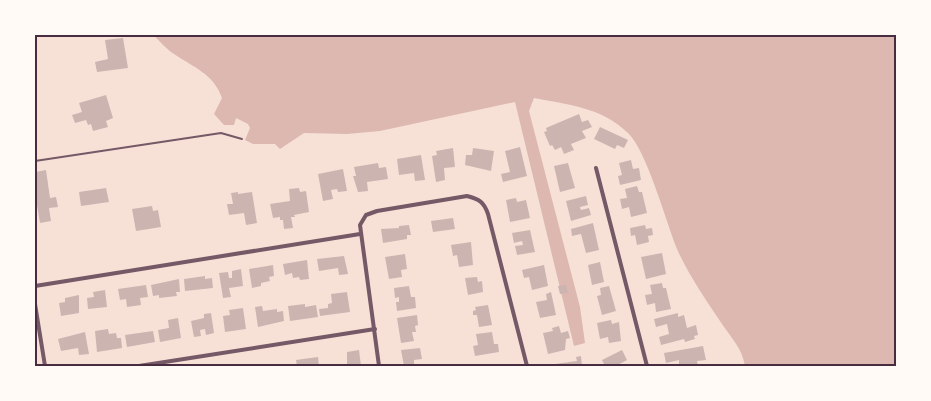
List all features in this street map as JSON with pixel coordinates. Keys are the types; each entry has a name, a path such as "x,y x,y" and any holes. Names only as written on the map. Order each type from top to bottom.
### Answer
{"street":[{"path":"596,168 647,366"},
{"path":"379,366 360,225 366,216 377,211 467,196 477,198 484,203 527,366"},
{"path":"35,286 360,234"},
{"path":"35,304 45,366"},
{"path":"139,366 375,329"}],"lane":[{"path":"35,161 221,133 242,139"}],"shaded area":[{"path":"153,35 896,35 896,366 745,366 739,349 681,258 649,170 635,142 628,133 618,124 596,112 572,105 534,98 529,111 580,307 585,343 574,346 515,102 380,131 347,134 304,133 280,149 275,144 253,144 245,140 250,128 248,124 236,118 234,125 224,125 214,114 222,98 214,83 202,72 171,52"}],"building":[{"path":"123,38 128,68 97,72 95,62 108,59 105,40"},
{"path":"106,95 113,118 106,121 108,127 93,131 91,124 88,125 86,120 75,123 72,115 82,112 79,103"},
{"path":"579,114 582,122 588,120 592,127 582,131 586,138 571,144 574,150 564,154 561,147 555,150 552,145 550,146 544,132 547,131 546,128"},
{"path":"600,127 628,140 624,148 617,145 615,149 594,139"},
{"path":"520,147 527,176 503,182 501,174 510,172 505,151"},
{"path":"453,148 455,167 444,168 445,180 436,182 432,156 437,155 436,151"},
{"path":"473,148 494,151 491,171 465,165 466,155 472,155"},
{"path":"421,155 425,180 415,181 414,173 399,175 397,159"},
{"path":"631,160 633,169 639,168 641,180 620,185 618,176 622,175 619,163"},
{"path":"378,163 379,168 386,167 388,179 367,182 368,191 358,192 353,176 356,176 354,167"},
{"path":"568,163 575,188 560,192 554,166"},
{"path":"343,169 347,191 338,192 337,189 331,190 333,199 323,201 318,174"},
{"path":"46,170 50,198 56,197 58,207 49,208 51,221 40,223 35,193 35,172"},
{"path":"637,186 639,192 642,192 647,213 631,217 629,207 622,209 620,199 627,198 625,189"},
{"path":"106,188 109,202 81,206 79,192"},
{"path":"299,188 300,192 306,191 309,212 291,217 293,228 284,229 283,220 280,220 280,217 273,218 270,204 290,201 289,189"},
{"path":"238,192 238,194 252,192 257,223 246,225 244,213 229,215 227,204 233,204 231,193"},
{"path":"586,196 588,205 580,207 581,210 589,208 591,215 571,221 566,201"},
{"path":"516,198 517,202 526,200 530,218 510,222 506,200"},
{"path":"152,206 153,211 158,210 161,227 136,231 132,209"},
{"path":"453,218 455,229 433,232 431,221"},
{"path":"593,223 599,250 586,253 581,234 572,236 571,229"},
{"path":"409,225 411,235 407,235 407,239 383,243 381,229 399,228 399,226"},
{"path":"645,225 646,229 652,228 653,235 648,236 649,242 637,245 635,235 631,236 630,228"},
{"path":"530,230 535,252 517,255 515,246 523,245 522,241 514,243 512,233"},
{"path":"471,242 473,265 459,267 457,255 453,256 451,245"},
{"path":"662,253 666,274 646,279 641,257"},
{"path":"405,254 407,269 401,270 402,277 389,279 385,257"},
{"path":"344,256 348,274 339,275 338,268 319,271 317,259"},
{"path":"307,260 309,279 300,280 299,277 293,278 292,273 285,275 283,264"},
{"path":"600,262 604,282 592,285 588,265"},
{"path":"273,265 274,276 269,277 270,281 252,288 249,269"},
{"path":"544,265 548,286 532,290 529,277 524,278 522,270"},
{"path":"241,269 243,286 229,288 231,297 223,298 219,273 228,272 229,278 232,278 232,271"},
{"path":"205,276 205,279 212,278 213,288 185,291 184,279"},
{"path":"477,277 478,282 482,281 483,292 468,295 465,278"},
{"path":"179,279 180,292 176,292 177,296 159,298 159,295 153,296 151,285"},
{"path":"662,283 663,288 666,288 671,309 656,312 655,303 647,305 645,295 652,294 650,285"},
{"path":"146,285 148,297 140,298 141,305 127,307 126,299 120,300 118,289"},
{"path":"566,285 568,293 560,294 558,286"},
{"path":"409,286 411,297 415,297 416,308 397,311 396,302 399,302 399,297 395,298 394,288"},
{"path":"609,286 616,311 602,315 597,296 601,295 600,288"},
{"path":"105,290 107,307 88,309 87,298 94,297 93,292"},
{"path":"347,292 350,312 320,316 319,309 328,308 328,304 332,303 331,294"},
{"path":"551,292 556,315 540,318 536,302 547,300 546,294"},
{"path":"79,295 79,313 61,316 59,303 65,302 65,298"},
{"path":"305,304 305,307 316,305 318,317 290,321 288,306"},
{"path":"488,305 492,325 479,327 477,315 473,315 473,311 476,310 475,307"},
{"path":"262,306 263,311 277,309 277,312 283,311 284,321 258,327 255,307"},
{"path":"243,308 246,329 225,332 223,316 230,315 229,310"},
{"path":"211,313 214,333 206,335 205,329 200,330 201,336 194,337 191,321 204,318 204,314"},
{"path":"678,313 678,317 684,315 687,328 696,325 698,335 694,336 695,339 685,342 684,339 661,345 659,337 669,334 667,324 656,327 654,319"},
{"path":"417,315 418,325 415,326 416,332 412,332 414,341 401,343 397,318"},
{"path":"178,318 181,338 160,342 158,330 169,328 168,320"},
{"path":"611,320 612,324 619,322 621,341 609,343 608,337 600,339 597,323"},
{"path":"559,326 561,333 568,331 570,338 566,339 565,350 548,354 543,333 553,331 552,328"},
{"path":"108,329 109,334 116,333 117,338 121,338 122,348 97,352 95,331"},
{"path":"153,331 155,342 127,347 125,335"},
{"path":"85,332 89,354 79,355 78,348 61,351 58,339"},
{"path":"492,332 494,344 498,344 499,352 475,356 473,346 478,345 476,334"},
{"path":"703,346 706,360 697,361 698,366 679,366 679,360 666,363 664,353"},
{"path":"420,348 422,359 414,360 414,366 404,366 401,350"},
{"path":"359,350 361,366 347,366 347,352"},
{"path":"622,350 627,360 616,366 605,366 602,360"},
{"path":"581,356 582,366 555,366 555,364 577,361 576,357"},
{"path":"318,357 319,366 297,366 296,360"}]}
